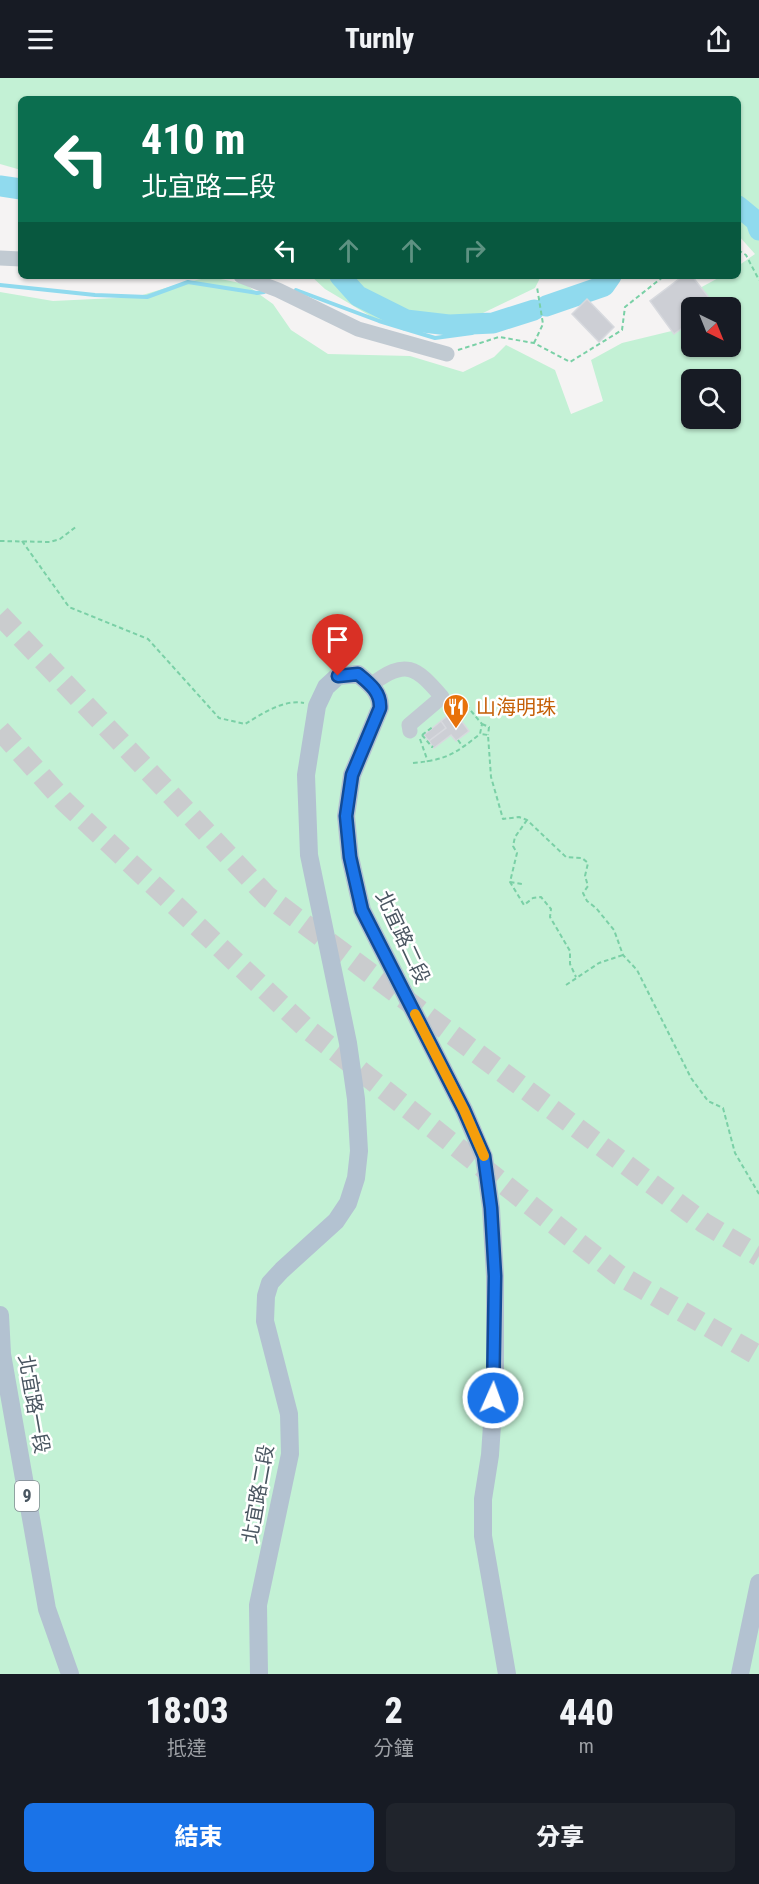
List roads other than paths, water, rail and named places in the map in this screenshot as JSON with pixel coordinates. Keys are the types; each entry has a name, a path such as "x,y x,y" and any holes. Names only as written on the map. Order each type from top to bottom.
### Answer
{"main road":[{"name":"北宜路二段","path":"259,1674 258,1605 288,1466 291,1432 289,1414 265,1322 266,1296 270,1283 336,1221 348,1203 356,1178 359,1151 356,1099 348,1043 309,855 306,775 317,706 326,687 338,676 358,674 371,685 381,699 380,708 352,775 346,816 350,857 362,910 464,1110 484,1156 486,1167 495,1276 495,1380 490,1455 483,1499 483,1536 507,1674"},
{"name":"北宜路一段","path":"0,1315 2,1354 47,1609 70,1674"},
{"path":"740,1674 759,1583"}],"lane":[{"path":"0,258 18,259"},
{"path":"249,279 278,290 358,329 447,354"},
{"path":"371,685 388,671 406,669 421,673 442,697 409,725 417,735"}],"waterway":[{"path":"0,186 18,189"},
{"path":"741,208 756,221 759,230"},
{"path":"343,279 358,296 406,320 449,325 493,323 534,310"},
{"path":"546,306 604,286 609,279"},
{"path":"0,285 95,295 147,297 188,282 257,293 264,292"},
{"path":"296,290 379,321 435,338 472,333 493,323"}],"tunnel":[{"path":"0,615 267,896 704,1223 759,1256"},
{"path":"0,730 64,801 306,1028 619,1275 759,1356"}],"place":[{"name":"山海明珠","path":"456,730"}]}
